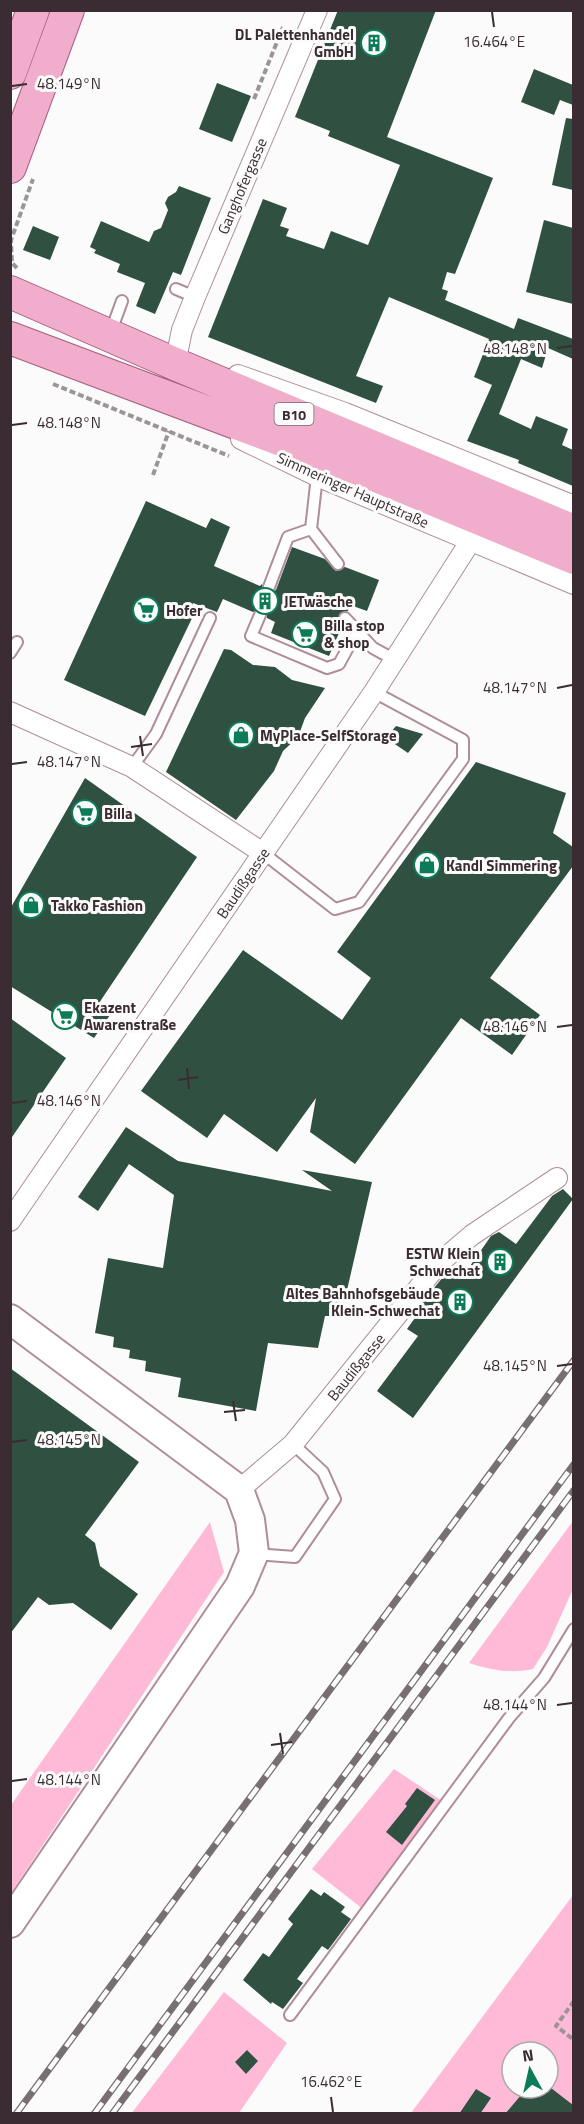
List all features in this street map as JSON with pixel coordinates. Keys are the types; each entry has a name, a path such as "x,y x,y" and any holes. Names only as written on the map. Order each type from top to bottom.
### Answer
{"main road":[{"path":"10,73 33,10"},
{"path":"10,167 68,10"},
{"name":"B10","path":"11,272 109,335 175,364 573,558"},
{"name":"Simmeringer Hauptstraße","path":"10,338 137,386 408,476"},
{"name":"B10","path":"408,476 573,531"}],"street":[{"name":"Ganghofergasse","path":"175,364 182,330 195,297 317,10"},
{"path":"175,364 242,376 345,413 573,506"},
{"name":"Simmeringer Hauptstraße","path":"137,386 317,476 573,584"},
{"name":"Baudißgasse","path":"10,1221 374,692 470,542"},
{"path":"10,712 132,767 263,853"},
{"name":"Baudißgasse","path":"238,1490 293,1444 438,1264 472,1234 557,1178"},
{"path":"10,1319 238,1490 250,1520 254,1554 240,1586 10,1923"}],"lane":[{"path":"176,289 195,297"},
{"path":"109,335 122,301"},
{"path":"317,476 311,529 338,564"},
{"path":"269,587 288,537 311,529"},
{"path":"260,615 251,636 327,668 339,664 357,631"},
{"path":"132,767 156,734 210,618"},
{"path":"345,618 373,648 395,660"},
{"path":"10,653 16,642"},
{"path":"263,853 335,909 359,903 463,759 463,740 374,692"},
{"path":"254,1554 295,1557 335,1499 323,1472 293,1444"},
{"path":"290,2015 509,1718 544,1678 573,1629"}],"path":[{"path":"254,99 283,27"},
{"path":"153,475 169,431"},
{"path":"573,2001 556,2026 573,2040"}],"shaded area":[{"path":"573,1521 573,1589 547,1647 533,1669 501,1670 469,1663"},
{"path":"210,1522 224,1572 11,1893 11,1805"},
{"path":"394,1769 442,1801 364,1910 312,1869"},
{"path":"573,1895 573,2113 411,2113"},
{"path":"224,1992 287,2043 239,2113 131,2114"}],"building":[{"path":"338,10 436,10 387,137 493,178 455,274 447,272 442,289 448,291 445,300 514,329 518,318 573,339 573,359 548,348 542,368 521,359 499,414 531,429 536,416 568,429 562,445 573,450 573,486 518,463 519,460 467,441 492,385 474,377 489,339 389,297 356,376 383,386 376,403 208,337 263,199 287,208 280,226 289,229 286,236 324,249 331,231 368,245 400,165 328,136 330,131 295,117"},
{"path":"534,69 573,85 573,105 560,100 554,115 521,102"},
{"path":"217,83 251,96 232,142 199,129"},
{"path":"566,118 573,119 573,190 552,185"},
{"path":"179,186 211,198 181,275 173,272 155,314 136,306 145,283 117,272 120,264 94,253 96,250 90,247 101,221 149,242 154,231 161,228 168,210 165,203 168,197 176,192"},
{"path":"544,220 573,228 573,304 526,292"},
{"path":"33,226 59,237 50,260 23,250"},
{"name":"Hofer","path":"146,501 206,528 211,518 230,527 214,566 260,586 262,584 263,591 267,594 276,590 292,547 325,559 336,571 345,567 379,580 367,611 350,605 348,611 340,613 338,619 342,626 329,656 271,633 275,622 267,618 266,611 262,608 253,612 223,599 217,612 193,603 190,609 195,612 145,716 64,680"},
{"name":"MyPlace-SelfStorage","path":"224,649 231,650 253,665 275,667 292,680 325,688 305,718 298,737 283,751 274,771 236,820 166,772"},
{"path":"396,726 423,734 408,753 386,738"},
{"path":"476,762 566,793 553,833 573,847 573,866 490,978 540,1015 512,1055 461,1018 355,1164 310,1132 316,1098 277,1152 224,1114 207,1138 141,1091 243,950 342,1020 371,978 337,952"},
{"path":"85,778 197,857 97,1006 110,1015 94,1038 10,986 10,909"},
{"path":"10,1018 66,1058 10,1140"},
{"path":"126,1127 178,1161 332,1191 302,1170 372,1182 341,1316 325,1316 318,1348 268,1343 256,1411 178,1397 181,1378 145,1371 146,1361 129,1358 130,1350 113,1347 114,1337 95,1333 108,1258 163,1268 174,1195 129,1164 98,1211 78,1197"},
{"name":"Altes Bahnhofsgebäude Klein-Schwechat","path":"563,1189 573,1199 413,1418 377,1391 418,1336 407,1329 420,1311 417,1309 443,1277 445,1278 459,1262 468,1269 491,1236 499,1232 516,1244 552,1196"},
{"path":"10,1368 139,1462 85,1535 95,1543 100,1566 138,1594 111,1630 73,1603 49,1605 38,1597 10,1634"},
{"path":"417,1788 435,1800 402,1845 386,1832 407,1806 405,1804"},
{"path":"311,1889 321,1896 324,1892 345,1907 341,1912 351,1919 328,1950 322,1946 297,1979 303,1983 283,2009 272,2002 271,2004 243,1980 263,1953 269,1957 293,1924 288,1919"},
{"path":"247,2050 258,2061 246,2074 235,2062"},
{"path":"476,2089 491,2098 480,2114 459,2114"},
{"path":"560,2095 573,2105 573,2114 505,2114 517,2100 560,2100"}],"railway":[{"path":"16,2114 574,1360"},
{"path":"94,2114 574,1464"},
{"path":"112,2114 574,1490"}],"place":[{"name":"DL Palettenhandel GmbH","path":"374,43"},
{"name":"JETwäsche","path":"265,601"},
{"name":"Hofer","path":"146,610"},
{"name":"Billa stop & shop","path":"305,634"},
{"name":"MyPlace-SelfStorage","path":"241,735"},
{"name":"Billa","path":"85,813"},
{"name":"Kandl Simmering","path":"427,865"},
{"name":"Takko Fashion","path":"31,905"},
{"name":"Ekazent Awarenstraße","path":"65,1016"},
{"name":"ESTW Klein Schwechat","path":"500,1262"},
{"name":"Altes Bahnhofsgebäude Klein-Schwechat","path":"460,1302"}]}
